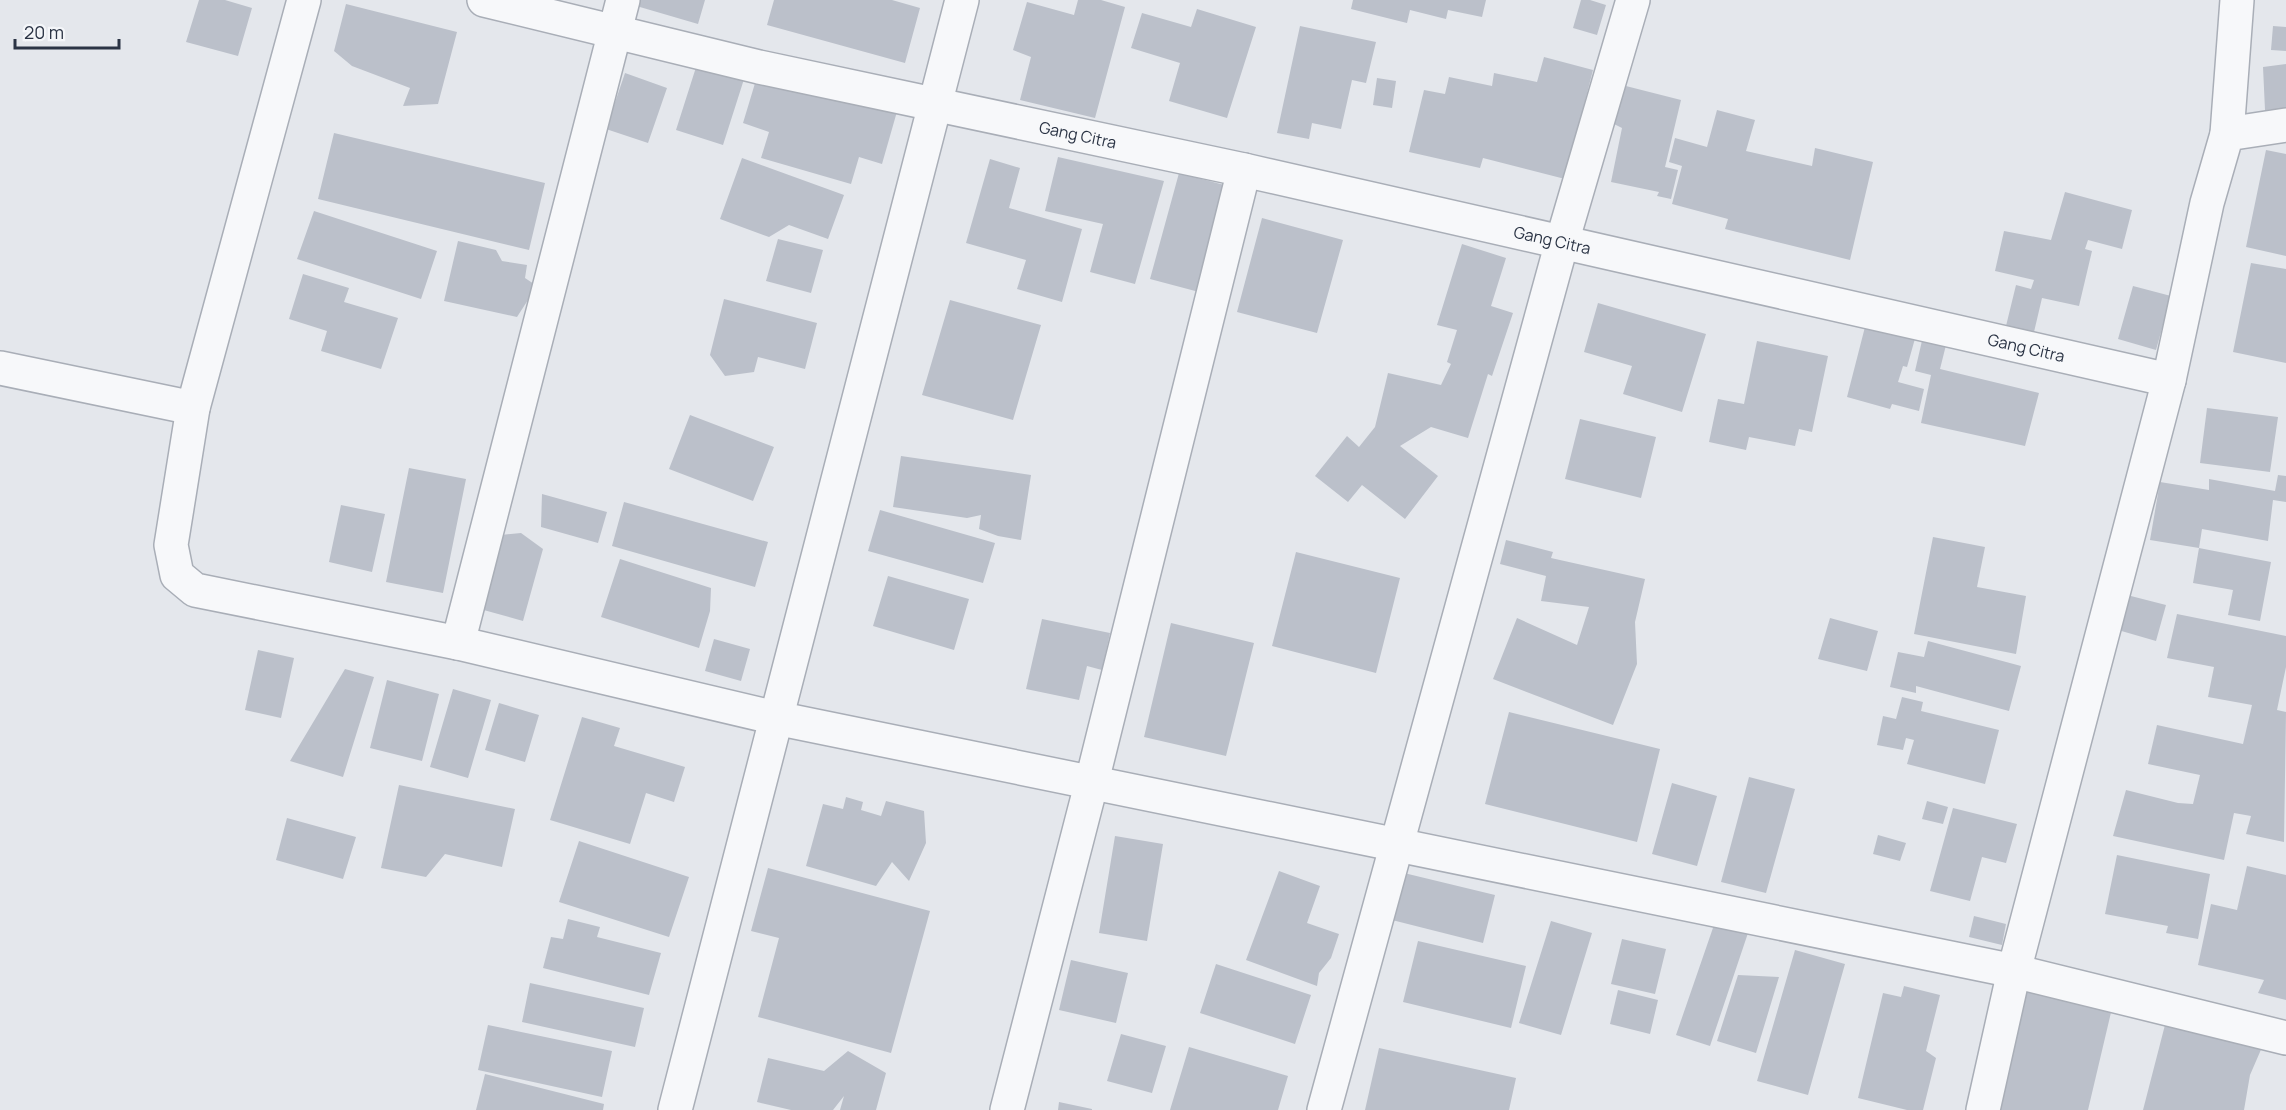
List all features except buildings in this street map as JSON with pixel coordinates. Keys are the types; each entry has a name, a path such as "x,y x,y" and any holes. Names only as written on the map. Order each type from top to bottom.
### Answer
{"street":[{"path":"304,0 193,408 171,545 177,575 195,590 458,643 776,718 2014,970 2286,1038"},
{"name":"Gang Citra","path":"484,0 619,15 759,67 1244,170 2169,380"},
{"path":"675,1110 962,0"},
{"path":"1324,1110 1562,242 1633,0"},
{"path":"1983,1110 2014,970 2169,380 2206,203 2227,134 2237,0"},
{"path":"458,643 619,15"},
{"path":"2227,134 2286,125"},
{"path":"1007,1110 1092,781 1244,170"},
{"path":"0,368 193,408"}]}
